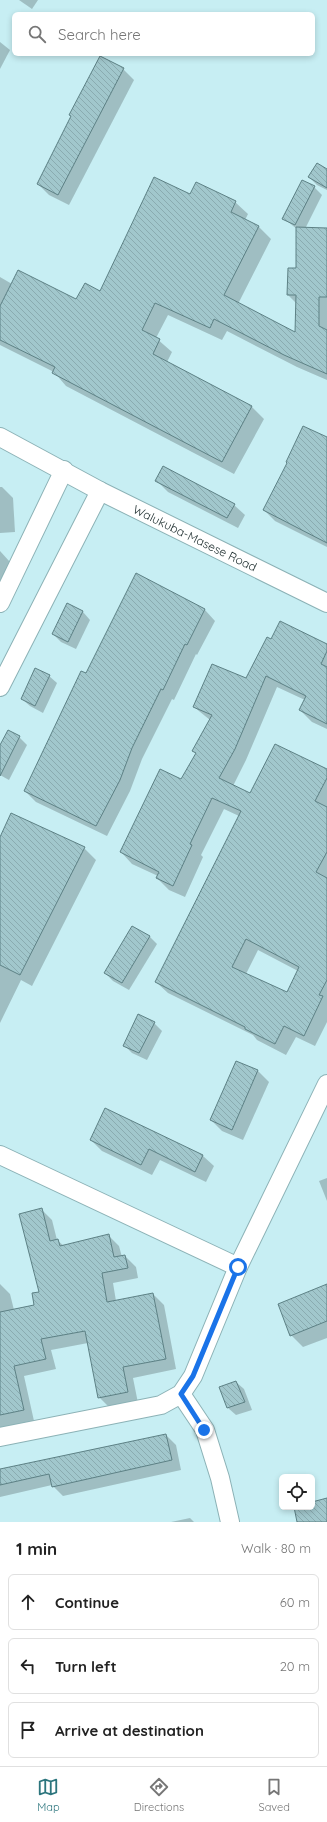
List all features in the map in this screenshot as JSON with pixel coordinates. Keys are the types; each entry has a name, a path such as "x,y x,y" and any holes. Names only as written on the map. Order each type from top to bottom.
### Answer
{"street":[{"name":"Walukuba-Masese Road","path":"0,437 64,470 100,491 327,603"},
{"path":"0,603 64,470"},
{"path":"0,687 100,491"},
{"path":"0,1437 161,1405 181,1394 193,1376 238,1267 327,1084"},
{"path":"0,1155 238,1267"},
{"path":"181,1394 204,1430 220,1478 230,1522"}],"building":[{"path":"100,56 124,68 58,195 37,184 71,116 69,115"},
{"path":"317,163 327,169 327,188 308,177"},
{"path":"154,177 190,194 196,182 236,201 231,212 259,226 224,295 295,332 296,295 287,295 288,268 296,268 296,227 327,228 327,297 319,297 319,326 327,330 327,374 284,355 214,319 210,328 155,303 142,330 160,339 153,354 252,406 222,462 52,373 55,367 0,340 0,306 18,270 76,299 85,283 100,291"},
{"path":"302,180 315,186 295,225 282,219"},
{"path":"303,426 327,437 327,543 263,510 287,463 286,462"},
{"path":"163,466 235,504 227,518 155,481"},
{"path":"136,573 205,609 187,645 185,644 163,690 161,689 132,748 120,780 96,826 24,791 81,671 86,673"},
{"path":"67,603 83,611 68,642 52,634"},
{"path":"280,621 327,644 327,651 321,664 327,667 327,724 299,710 306,696 266,676 235,749 219,778 250,793 275,744 327,769 327,778 315,801 327,807 327,852 316,872 327,878 327,980 319,995 323,996 304,1036 284,1026 275,1044 245,1029 245,1027 155,982 241,811 212,798 190,844 192,845 173,886 156,878 159,872 120,852 160,769 181,779 196,753 192,751 212,715 193,707 212,664 246,678 267,637 271,639","holes":["246,939 299,967 287,992 232,967"]},
{"path":"35,668 50,675 35,706 21,699"},
{"path":"8,730 20,736 0,776 0,745"},
{"path":"11,813 85,847 20,975 0,965 0,837"},
{"path":"132,926 150,936 122,983 104,973"},
{"path":"138,1014 155,1022 139,1053 123,1046"},
{"path":"236,1061 258,1070 232,1130 210,1120"},
{"path":"105,1108 203,1155 195,1172 149,1149 141,1165 90,1140"},
{"path":"42,1208 50,1241 58,1239 60,1246 109,1234 114,1257 125,1255 128,1268 102,1273 107,1302 153,1293 166,1359 123,1367 128,1392 98,1398 85,1331 41,1339 46,1359 14,1366 24,1410 0,1415 0,1312 34,1305 32,1293 39,1292 19,1214"},
{"path":"327,1284 327,1321 290,1336 278,1304"},
{"path":"236,1381 245,1402 227,1408 219,1387"},
{"path":"166,1434 172,1460 52,1487 49,1474 0,1485 0,1469"},
{"path":"327,1498 327,1522 297,1522 295,1510 315,1510 315,1501"}],"route":[{"path":"204,1430 181,1394 193,1376 238,1267"}]}
